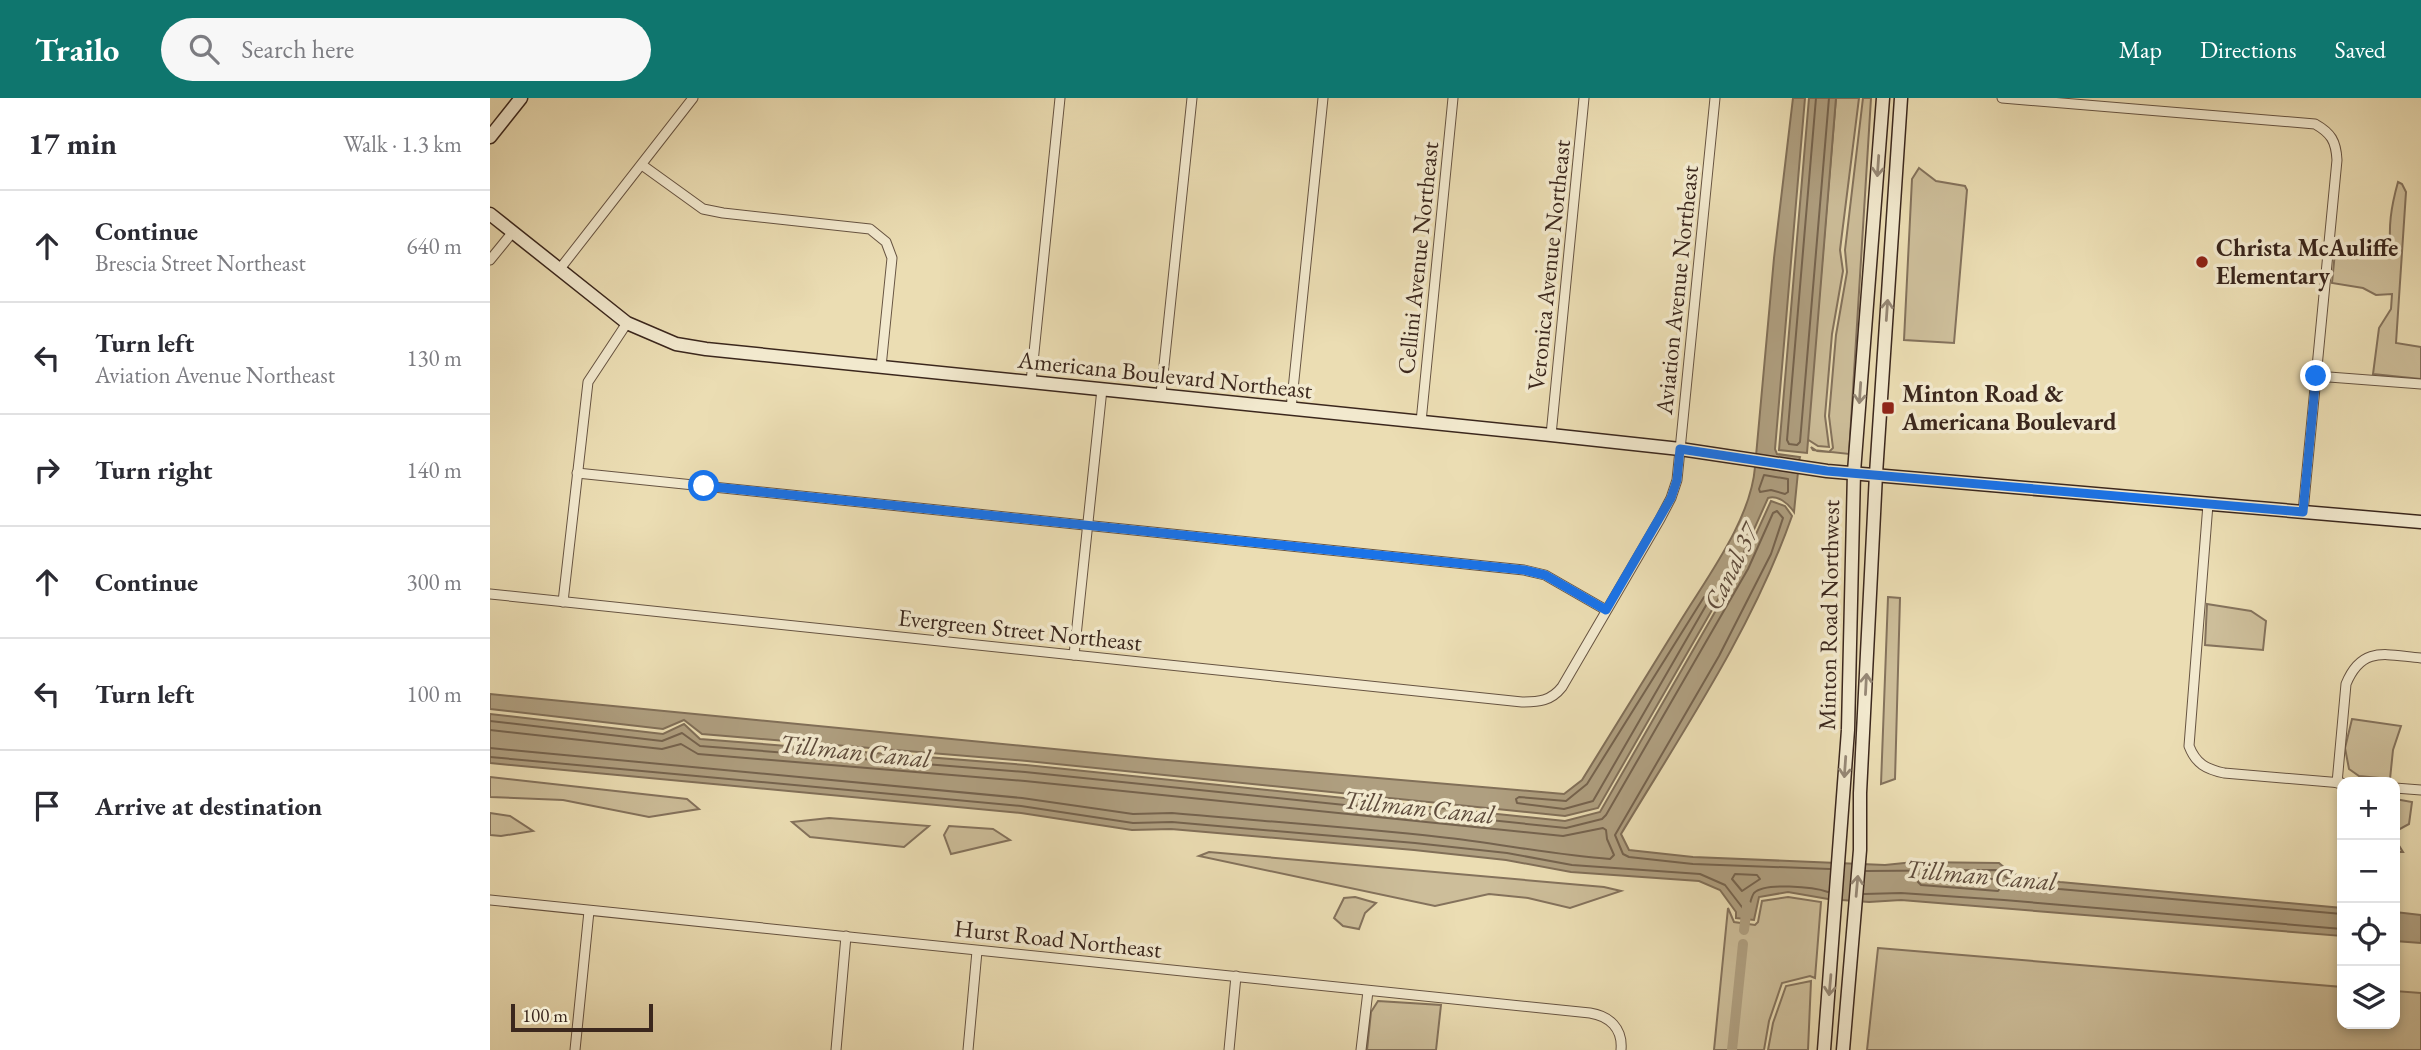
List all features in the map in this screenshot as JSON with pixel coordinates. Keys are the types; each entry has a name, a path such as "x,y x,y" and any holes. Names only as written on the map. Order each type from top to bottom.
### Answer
{"street":[{"path":"490,137 521,98"},
{"path":"559,270 692,98"},
{"path":"1031,382 1060,98"},
{"path":"1161,394 1192,98"},
{"path":"1292,409 1323,98"},
{"name":"Cellini Avenue Northeast","path":"1421,422 1453,98"},
{"name":"Veronica Avenue Northeast","path":"1551,435 1584,98"},
{"name":"Aviation Avenue Northeast","path":"1546,700 1562,687 1671,498 1677,480 1716,98"},
{"name":"Minton Road Northwest","path":"1824,1050 1848,730 1854,472 1883,98"},
{"name":"Minton Road Northwest","path":"1843,1050 1860,850 1860,793 1876,474 1901,98"},
{"path":"2002,98 2315,124 2329,132 2336,145 2337,160 2303,512"},
{"path":"642,165 703,209 870,229 886,242 892,258 881,368"},
{"name":"Americana Boulevard Northeast","path":"490,214 627,323 676,344 706,349 1680,449 1827,471 2421,522"},
{"path":"490,260 512,233"},
{"path":"563,602 588,382 627,323"},
{"path":"2316,376 2421,384"},
{"path":"1074,655 1102,389"},
{"path":"577,473 1524,570 1545,575 1606,610"},
{"path":"2208,504 2189,746 2194,760 2209,770 2224,773 2337,783"},
{"name":"Evergreen Street Northeast","path":"490,594 1522,702 1546,700"},
{"path":"2340,777 2346,684 2352,669 2363,659 2378,654 2421,658"},
{"path":"2400,788 2421,790"},
{"name":"Hurst Road Northeast","path":"490,900 1590,1013 1604,1016 1617,1027 1621,1050"},
{"path":"575,1050 589,911"},
{"path":"835,1050 846,936"},
{"path":"968,1050 977,951"},
{"path":"1229,1050 1236,976"},
{"path":"1361,1050 1368,990"}],"shaded area":[{"path":"1836,98 1859,98 1840,250 1843,271 1832,334 1825,416 1829,447 1818,446 1807,439"},
{"path":"1863,98 1871,98 1849,454 1829,452 1833,448 1829,416 1836,335 1847,272 1845,250"},
{"path":"1919,168 1936,181 1965,186 1967,190 1954,343 1904,340 1912,179"},
{"path":"2398,182 2406,192 2396,343 2421,347 2421,379 2373,374 2379,328 2391,309 2392,294 2376,295 2363,288 2332,283 2335,252 2345,248 2391,252 2391,217"},
{"path":"1888,597 1900,598 1895,779 1881,784"},
{"path":"2207,604 2251,611 2266,621 2263,650 2205,645"},
{"path":"2352,719 2401,726 2393,750 2390,777 2359,776 2349,769 2345,748"},
{"path":"490,777 687,799 699,809 649,817 563,800 490,797"},
{"path":"2400,800 2412,802 2409,824 2400,829"},
{"path":"490,813 510,816 533,831 490,835"},
{"path":"829,818 929,826 904,847 810,837 792,822"},
{"path":"949,826 993,829 1010,840 951,854 944,835"},
{"path":"1209,852 1604,887 1621,891 1570,908 1528,898 1489,894 1435,906 1199,856"},
{"path":"1355,897 1376,903 1365,913 1359,929 1343,926 1334,918 1344,898"},
{"path":"1788,897 1821,902 1815,978 1810,976 1782,983 1769,1021 1764,1050 1714,1050 1728,908 1734,922 1755,925 1762,901"},
{"path":"1878,948 2337,987 2337,1029 2400,1029 2400,991 2421,993 2421,1050 1867,1050"},
{"path":"1811,981 1808,1050 1768,1050 1773,1023 1786,986"},
{"path":"1378,1001 1441,1005 1436,1050 1367,1050 1371,1012"}],"water":[{"path":"1793,98 1805,98 1775,449 1777,454 1800,457 1799,461 1756,456 1774,258"},
{"path":"1809,98 1836,98 1807,453 1779,450"},
{"name":"Canal 37","path":"1755,467 1798,472 1794,512 1782,500 1768,498 1739,563 1598,808 1565,816 1027,761 702,734 684,720 663,729 490,709 490,694 1156,759 1564,794 1582,780 1727,546 1746,507"},
{"name":"Tillman Canal","path":"1771,501 1785,506 1792,516 1776,558 1737,640 1621,834 1629,850 1693,857 1885,865 1914,862 1999,863 2012,874 2060,882 2337,908 2337,936 1901,900 1869,902 1828,899 1788,892 1759,897 1754,920 1736,918 1736,912 1720,890 1699,881 1571,872 1506,860 1414,850 1171,829 1132,830 1021,813 490,763 490,714 663,734 684,724 700,739 1026,765 1565,821 1600,812 1742,565"},
{"path":"2400,913 2421,915 2421,943 2400,941"}],"waterway":[{"path":"1744,930 1747,906"},
{"path":"1732,1050 1743,944"}],"place":[{"name":"Christa McAuliffe Elementary","path":"2202,262"},
{"name":"Minton Road & Americana Boulevard","path":"1888,408"}],"route":[{"path":"704,486 1524,570 1545,575 1606,610 1671,498 1677,480 1680,449 1827,471 2303,512 2316,376"}]}
